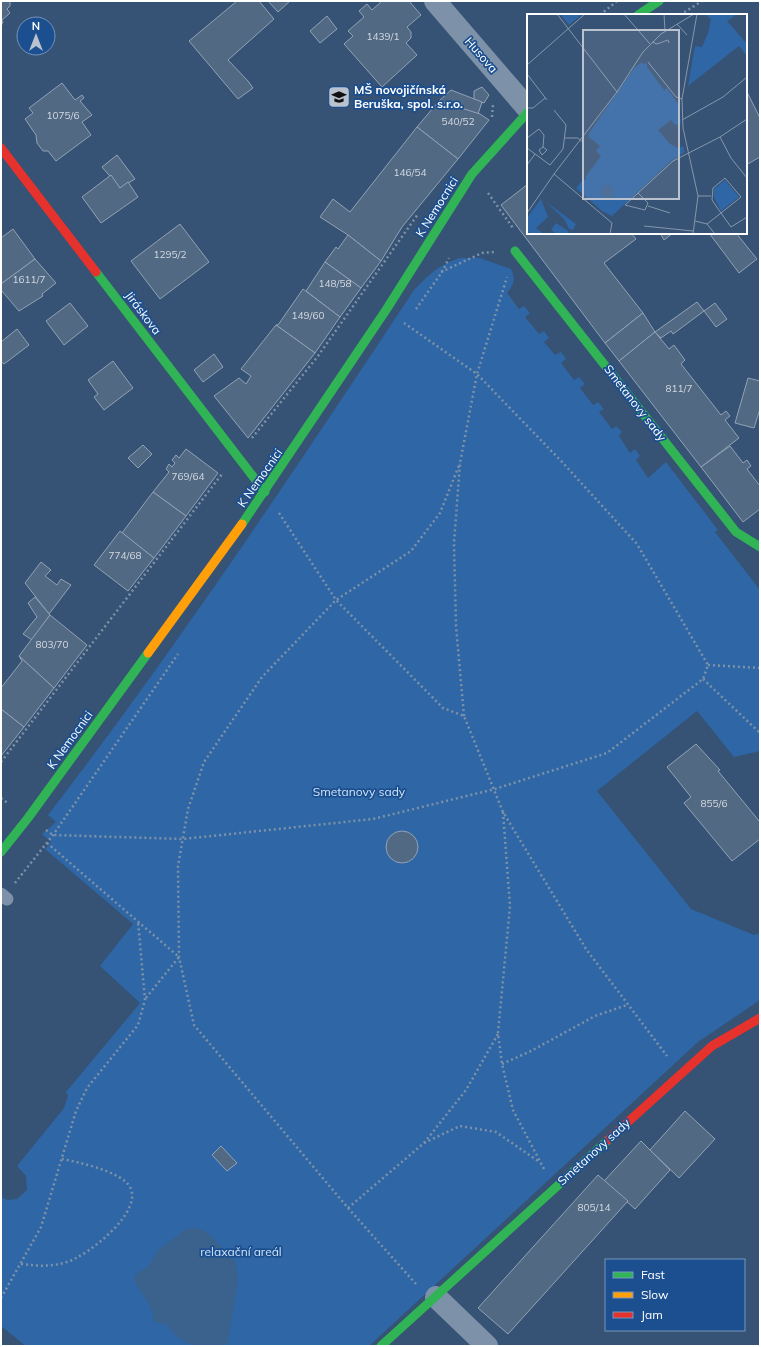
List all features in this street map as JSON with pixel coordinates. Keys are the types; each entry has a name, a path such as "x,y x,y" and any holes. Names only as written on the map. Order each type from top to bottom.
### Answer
{"street":[{"name":"Husova","path":"434,1 527,108"},
{"name":"K Nemocnici","path":"1,852 28,818 265,492 386,310 472,174 527,113"},
{"name":"Jiráskova","path":"1,148 265,492"},
{"name":"Smetanovy sady","path":"516,251 736,532 760,547"},
{"name":"Smetanovy sady","path":"381,1346 712,1046 760,1018"},
{"path":"434,1299 487,1346"}],"path":[{"path":"601,14 617,1"},
{"path":"682,14 702,1"},
{"path":"492,122 513,93"},
{"path":"1,762 237,456 318,356 420,210"},
{"path":"395,244 442,272 482,253 516,251 477,374 460,463 454,543 456,626 464,716 495,788 503,812 586,949 627,1005 681,1073"},
{"path":"386,310 477,374 563,463 637,544 708,665"},
{"path":"434,1299 348,1208 194,1024 180,956 178,866 188,809 204,762 262,677 336,600 411,551 440,513 460,463"},
{"path":"265,492 336,600 443,708 464,716"},
{"path":"708,665 760,668"},
{"path":"1,798 53,835 183,839 373,819 495,788 607,753 703,679 708,665"},
{"path":"703,679 760,733"},
{"path":"503,812 510,906 498,1034 502,1064 513,1110 538,1161 556,1187"},
{"path":"47,843 180,956"},
{"path":"1,1298 22,1264 41,1227 76,1111 86,1088 138,1025 145,1000 138,921"},
{"path":"145,1000 180,956"},
{"path":"502,1064 531,1051 595,1016 627,1005"},
{"path":"348,1208 424,1143 466,1090 498,1034"},
{"path":"424,1143 460,1126 496,1132 538,1161"},
{"path":"22,1264 39,1267 54,1266 68,1262 82,1255 108,1235 131,1207 133,1198 131,1188 125,1180 80,1162 62,1158"}],"green space":[{"name":"Smetanovy sady","path":"459,258 480,258 511,269 514,281 507,293 519,309 524,306 530,313 525,317 539,334 544,331 549,338 544,342 555,355 561,352 566,359 561,363 574,380 579,377 585,384 580,388 593,405 598,402 604,409 599,412 612,429 616,426 622,432 619,436 630,453 635,449 640,456 636,460 648,478 666,462 718,530 715,532 760,590 760,751 734,757 697,711 597,791 691,909 754,935 760,933 760,1000 698,1042 369,1346 26,1346 1,1326 1,1197 8,1200 17,1199 27,1190 26,1176 17,1166 64,1108 68,1096 66,1092 140,1003 100,966 133,924 45,849 51,842 42,834 56,822 48,815 190,622 281,490 414,290 434,271"}],"shaded area":[{"path":"196,1228 203,1230 212,1237 235,1261 238,1276 227,1346 192,1346 175,1335 167,1325 154,1322 149,1304 134,1278 136,1274 145,1269 151,1263 158,1250 186,1229"}],"building":[{"path":"1,1 10,1 10,6 7,9 10,13 2,20 3,22 1,26"},
{"path":"237,1 259,1 274,19 228,60 253,88 238,99 189,41"},
{"path":"268,1 290,1 278,12"},
{"path":"382,1 409,1 421,15 407,27 411,32 411,38 406,43 417,55 382,87 344,44 353,36 348,31 364,17 359,11 367,4 372,10"},
{"path":"327,16 337,29 320,43 310,31"},
{"path":"62,83 75,100 82,95 84,98 80,101 92,115 82,122 91,135 56,161 48,151 43,151 37,143 36,135 25,119 33,113 29,108"},
{"path":"482,87 489,95 484,103 474,100 474,91"},
{"path":"451,90 482,102 478,114 439,101"},
{"path":"747,92 760,118 760,157 747,164"},
{"path":"439,101 480,114 489,120 458,159 417,127"},
{"path":"417,127 458,159 402,227 381,261 348,235 320,217 333,199 350,212"},
{"path":"117,155 135,179 120,188 102,167"},
{"path":"111,175 120,188 128,182 138,197 101,223 82,197"},
{"path":"527,185 527,234 632,234 636,239 604,263 643,313 605,343 501,205"},
{"path":"180,224 209,262 160,299 131,261"},
{"path":"13,229 35,259 1,284 1,238"},
{"path":"661,234 672,234 664,240"},
{"path":"710,234 737,234 757,259 739,273"},
{"path":"348,235 381,261 361,288 325,262 336,247 338,249"},
{"path":"35,259 56,283 42,294 43,296 19,311 1,290 1,284"},
{"path":"325,262 361,288 340,317 306,291"},
{"path":"303,289 340,317 315,353 276,325 278,325"},
{"path":"697,302 704,311 673,334 671,331 661,338 655,332"},
{"path":"70,303 88,326 64,345 46,321"},
{"path":"715,303 727,319 716,327 704,311"},
{"path":"643,313 655,332 619,361 605,343"},
{"path":"276,325 315,353 248,438 214,396 239,378 246,384 251,376 241,369"},
{"path":"17,329 29,345 4,364 1,361 1,342"},
{"path":"655,332 669,349 674,345 685,360 681,364 721,415 726,411 730,416 725,420 739,438 701,467 619,361"},
{"path":"214,354 223,367 203,382 194,370"},
{"path":"113,361 133,388 104,410 94,397 98,394 88,380"},
{"path":"748,378 760,381 760,409 754,428 735,423"},
{"path":"143,445 152,454 138,468 128,458"},
{"path":"730,446 743,463 747,460 751,466 747,469 760,486 760,509 743,522 701,467"},
{"path":"186,449 218,473 186,516 153,492 169,472 166,469 169,464 172,467 175,463 172,460 176,455 179,458"},
{"path":"153,492 186,516 154,558 122,533"},
{"path":"120,531 154,558 128,591 94,565"},
{"path":"41,562 51,570 45,576 57,585 61,579 71,585 49,614 25,583"},
{"path":"35,597 50,615 32,640 23,634 37,617 28,603"},
{"path":"50,615 87,645 54,688 19,656"},
{"path":"19,656 54,688 24,727 1,709 1,688 22,661"},
{"path":"1,709 24,727 1,756"},
{"path":"696,744 720,770 718,771 760,822 760,839 732,861 684,803 691,797 667,767"},
{"path":"399,831 405,831 415,838 418,847 417,853 411,860 405,863 399,863 389,856 386,850 386,844 393,834"},
{"path":"685,1111 715,1139 679,1178 650,1150"},
{"path":"641,1141 670,1170 635,1209 604,1181"},
{"path":"221,1146 237,1163 227,1171 212,1155"},
{"path":"598,1175 628,1201 508,1334 478,1308"}],"traffic: fast":[{"path":"640,14 659,1"},
{"path":"242,524 386,310 472,174 527,113"},
{"path":"515,251 736,532 760,547"},
{"path":"96,272 265,492"},
{"path":"1,852 28,818 148,653"},
{"path":"381,1346 608,1140"}],"traffic: slow":[{"path":"148,653 242,524"}],"traffic: jam":[{"path":"1,148 96,272"},
{"path":"608,1140 712,1046 760,1018"}],"place":[{"name":"MŠ novojičínská Beruška, spol. s.r.o.","path":"339,97"}],"park label":[{"name":"relaxační areál","path":"241,1252"}]}
